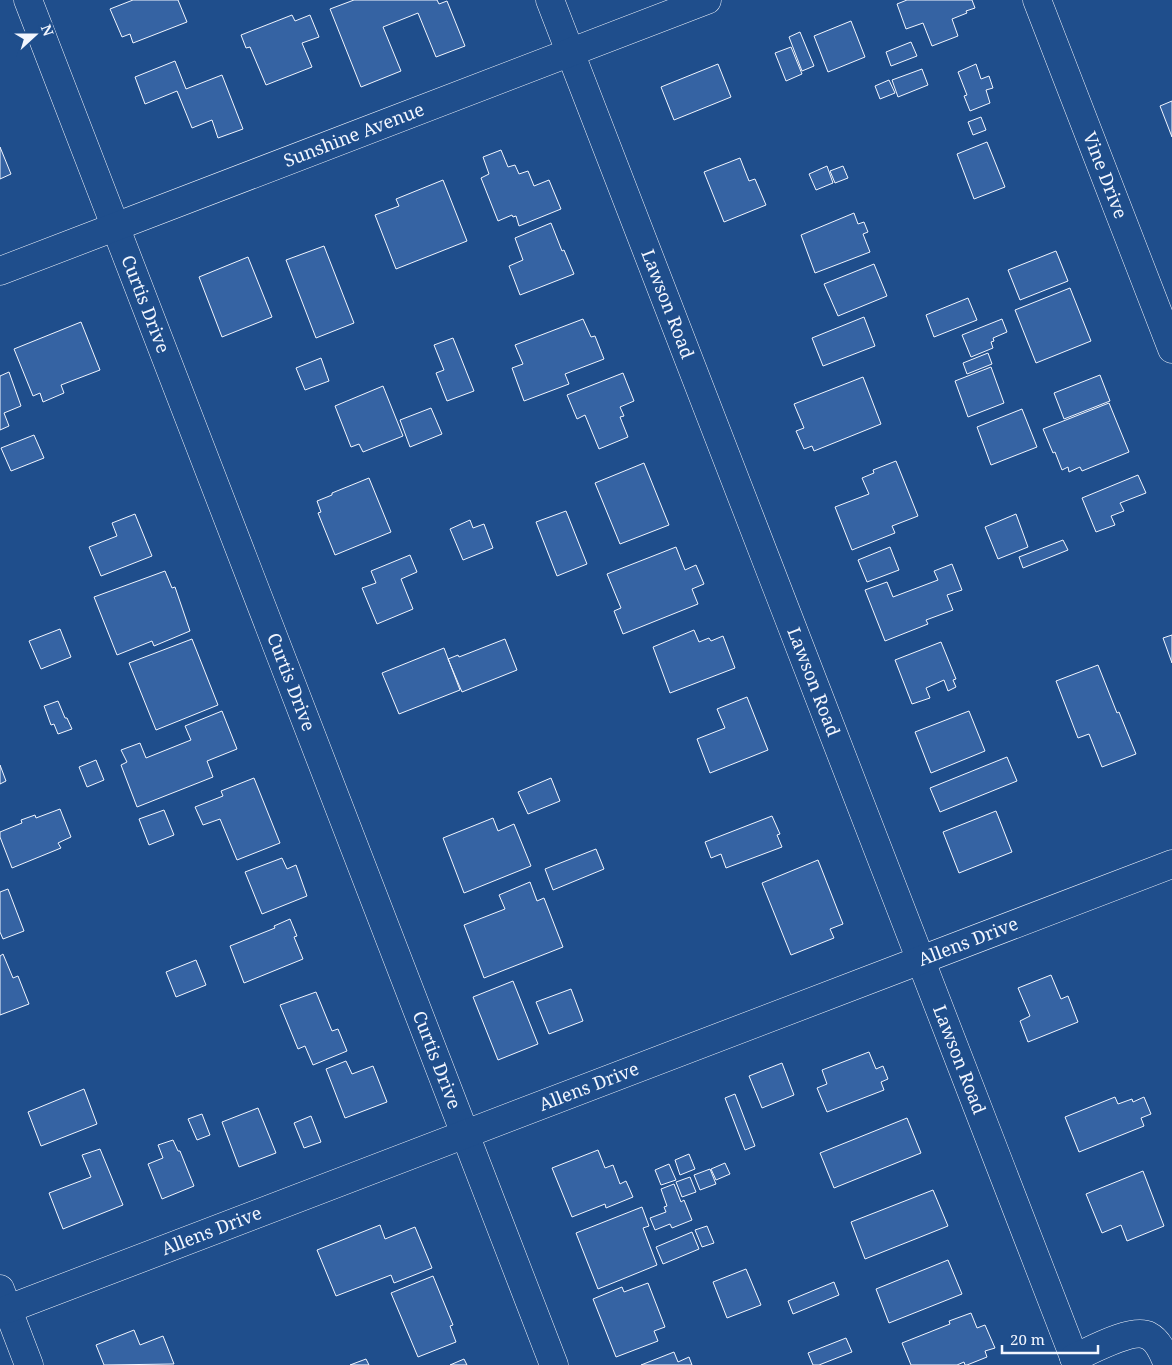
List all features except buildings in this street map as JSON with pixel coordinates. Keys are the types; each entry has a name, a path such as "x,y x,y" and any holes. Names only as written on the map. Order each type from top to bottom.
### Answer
{"street":[{"name":"Curtis Drive","path":"28,0 554,1365"},
{"name":"Lawson Road","path":"550,0 1075,1361"},
{"name":"Sunshine Avenue","path":"0,271 707,0"},
{"name":"Vine Drive","path":"1038,0 1172,349"},
{"name":"Allens Drive","path":"4,1299 465,1134 1172,864"},
{"path":"4,1299 29,1365"},
{"path":"1075,1361 1123,1338 1134,1334 1142,1334 1148,1335 1154,1340 1165,1356 1168,1365"}]}
